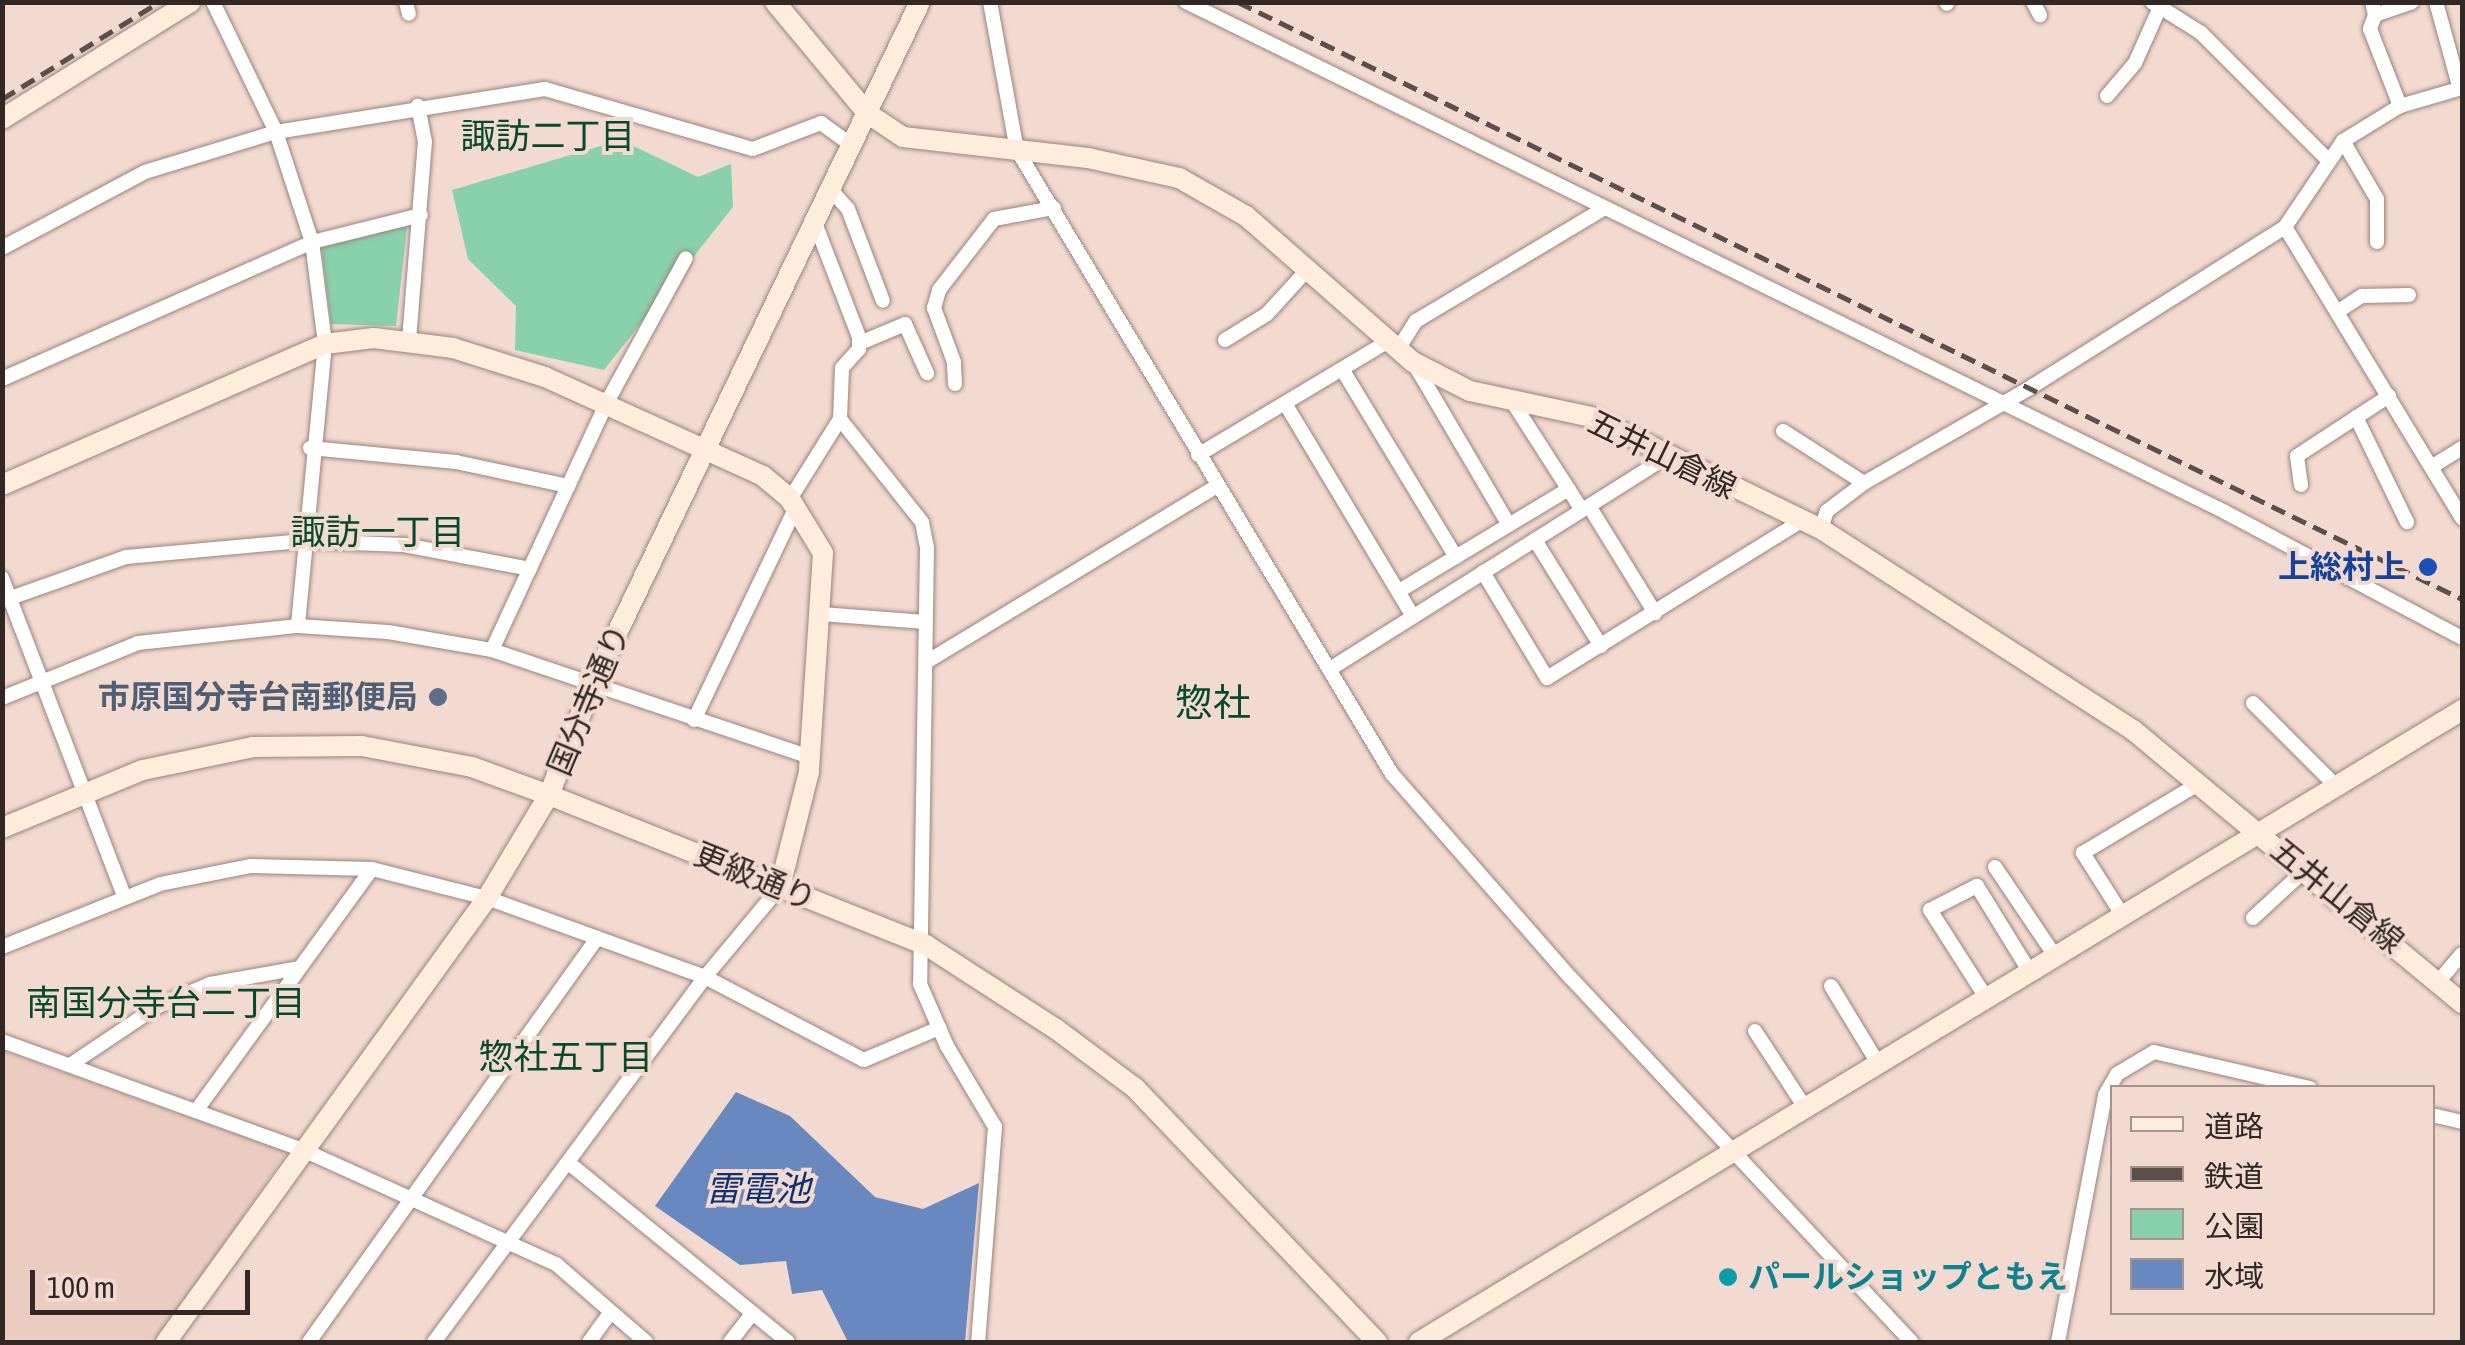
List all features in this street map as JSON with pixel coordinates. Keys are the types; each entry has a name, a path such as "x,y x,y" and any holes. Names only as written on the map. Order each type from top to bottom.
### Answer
{"street":[{"path":"2,120 192,2"},
{"path":"213,2 276,132 312,242 325,344 310,448 298,626"},
{"name":"五井山倉線","path":"775,2 867,113 903,137 1017,150 1179,178 1246,216 1399,352 1470,391 1592,417 1666,457 1812,524 2132,730 2462,1003"},
{"name":"国分寺通り","path":"166,1342 300,1149 487,898 548,795 593,683 920,2"},
{"path":"990,2 1017,150 1392,774 1570,977 1910,1342"},
{"path":"1186,2 2004,404 2462,638"},
{"path":"2400,106 2370,29 2374,9 2412,2"},
{"path":"1483,572 1547,678 1812,524 1864,483 2004,404 2285,227 2343,142 2400,106 2461,88 2436,2"},
{"path":"2107,96 2134,63 2156,5 2201,33 2329,160"},
{"path":"2,248 145,172 276,132 546,88 754,149 821,123 852,144"},
{"path":"409,340 425,142 418,106"},
{"path":"2343,142 2376,199 2377,242"},
{"path":"831,190 848,208 883,301"},
{"path":"955,384 954,362 934,308 939,290 994,219 1054,208"},
{"path":"1198,455 1342,369 1399,352 1416,320 1603,209"},
{"path":"2,379 312,242 421,215"},
{"path":"815,222 860,344"},
{"path":"2285,227 2462,518"},
{"path":"492,650 606,404 686,258"},
{"path":"1225,340 1267,314 1307,270"},
{"path":"2337,312 2362,296 2408,295"},
{"path":"694,720 793,503 840,419 842,368 860,344 905,324 927,373"},
{"path":"2,485 325,344 409,340 488,358 606,404 763,476 793,503 823,554 810,757 780,887 705,977 570,1164 434,1342"},
{"path":"1399,352 1509,525"},
{"path":"1342,369 1456,557"},
{"path":"2301,485 2296,456 2389,396"},
{"path":"1510,398 1568,489 1586,508 1655,612"},
{"path":"1286,404 1414,616"},
{"path":"2356,417 2406,522"},
{"path":"840,419 922,522 928,661 926,945 920,984 939,1028 994,1127 978,1342"},
{"path":"1784,431 1864,483"},
{"path":"310,448 456,462 568,486"},
{"path":"2433,466 2462,448"},
{"path":"1330,669 1666,457"},
{"path":"928,661 1217,486"},
{"path":"1398,591 1568,489"},
{"path":"6,600 126,557 303,540 404,545 530,568"},
{"path":"1535,540 1600,646"},
{"path":"2,578 6,600 87,790 123,894"},
{"path":"822,614 925,622"},
{"path":"2,698 138,643 298,626 388,632 492,650 810,757"},
{"path":"2252,703 2336,786"},
{"path":"1419,1342 2462,710"},
{"name":"更級通り","path":"2,828 143,770 253,747 362,746 472,767 548,795 926,945 1135,1088 1377,1342"},
{"path":"2123,916 2083,854 2198,784"},
{"path":"2,947 123,894 250,866 372,869 487,898 705,977 864,1060 939,1028"},
{"path":"1996,868 2056,956"},
{"path":"196,1111 372,869"},
{"path":"2253,918 2304,870"},
{"path":"1988,1000 1930,910 1976,886 2030,972"},
{"path":"310,1342 597,938"},
{"path":"2439,981 2462,954"},
{"path":"70,1065 158,1006 210,984 299,968"},
{"path":"1831,986 1880,1065"},
{"path":"1755,1030 1806,1109"},
{"path":"2,1040 300,1149 506,1246 556,1264 646,1342"},
{"path":"2111,1085 2117,1074 2154,1052 2297,1085"},
{"path":"2058,1342 2105,1095 2110,1086"},
{"path":"2435,1116 2462,1122"},
{"path":"570,1164 788,1342"},
{"path":"589,1342 611,1312"},
{"path":"730,1342 753,1313"}],"shaded area":[{"path":"3,1051 287,1152 156,1342 3,1342"}],"green space":[{"path":"621,140 698,177 731,164 733,207 604,370 515,350 516,306 468,259 452,190"},
{"path":"408,219 396,326 331,324 321,243"}],"water":[{"name":"雷電池","path":"736,1092 790,1116 875,1197 923,1209 979,1183 965,1342 848,1342 822,1290 792,1294 786,1261 740,1265 655,1206"}],"railway":[{"path":"2,99 159,2"},
{"path":"1238,2 2462,599"}],"place":[{"name":"上総村上","path":"2428,567"},
{"name":"市原国分寺台南郵便局","path":"438,697"},
{"name":"パールショップともえ","path":"1728,1277"}],"district":[{"name":"諏訪二丁目","path":"548,135"},
{"name":"諏訪一丁目","path":"378,531"},
{"name":"惣社","path":"1213,703"},
{"name":"南国分寺台二丁目","path":"166,1002"},
{"name":"惣社五丁目","path":"566,1056"}]}
